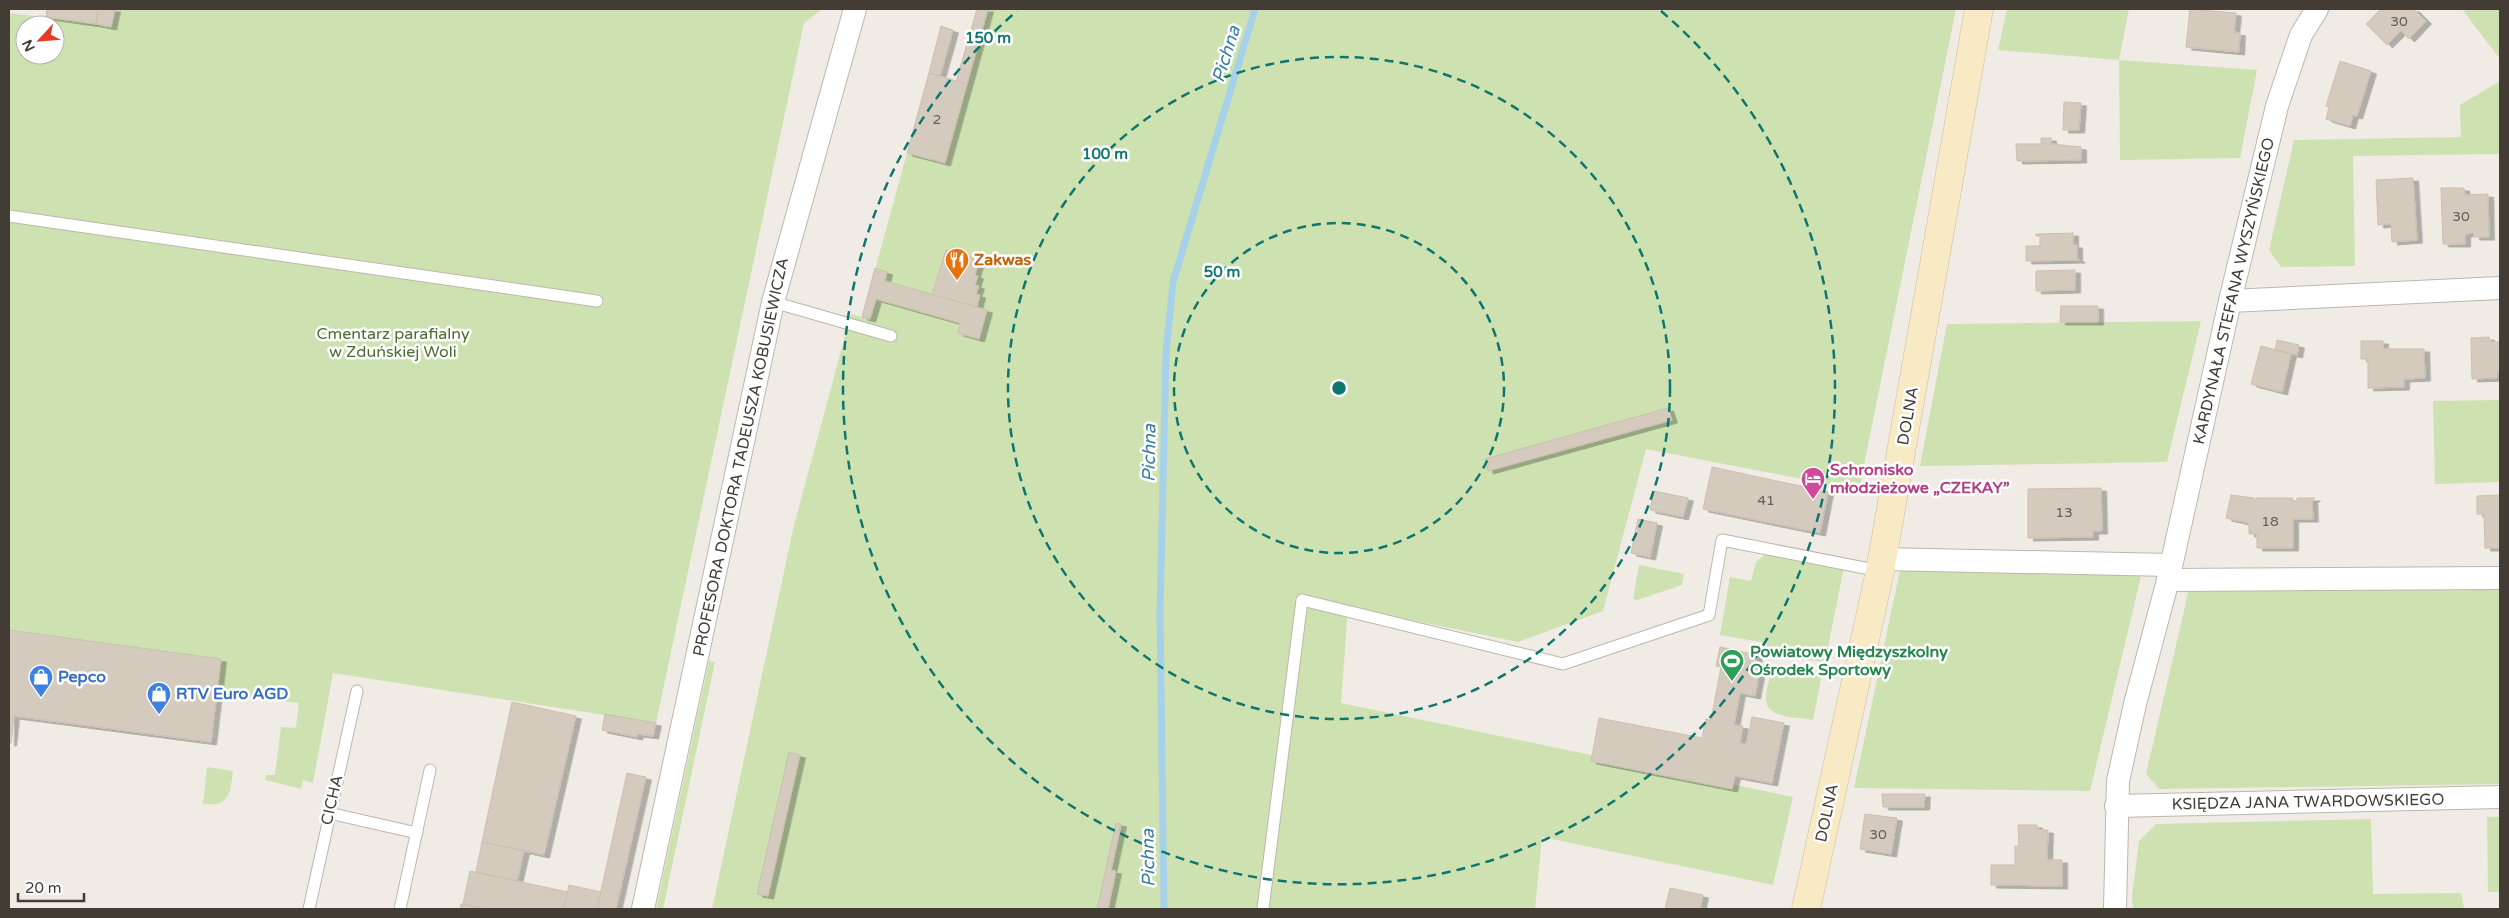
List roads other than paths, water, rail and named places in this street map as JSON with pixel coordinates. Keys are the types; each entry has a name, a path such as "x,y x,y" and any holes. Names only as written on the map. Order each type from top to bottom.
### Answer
{"street":[{"name":"PROFESORA DOKTORA TADEUSZA KOBUSIEWICZA","path":"643,909 773,302 855,9"},
{"name":"DOLNA","path":"1806,909 1881,565 1979,9"},
{"name":"KARDYNAŁA STEFANA WYSZYŃSKIEGO","path":"2115,909 2118,781 2135,704 2170,573 2230,301 2277,106 2301,35 2318,9"},
{"path":"2230,301 2500,288"},
{"path":"1881,565 2170,573 2500,578"},
{"name":"KSIĘDZA JANA TWARDOWSKIEGO","path":"2116,806 2500,797"}],"lane":[{"path":"9,216 597,301"},
{"path":"773,302 891,336"},
{"path":"1262,909 1302,600 1563,664 1709,614 1722,540 1881,565"},
{"name":"CICHA","path":"309,909 357,691"},
{"path":"400,909 430,770"},
{"path":"329,813 417,833"}],"waterway":[{"name":"Pichna","path":"1164,909 1160,613 1166,354 1173,282 1255,9"}],"place":[{"name":"Zakwas","path":"957,281"},
{"name":"Schronisko młodzieżowe „CZEKAY”","path":"1813,500"},
{"name":"Powiatowy Międzyszkolny Ośrodek Sportowy","path":"1732,682"},
{"name":"Pepco","path":"41,698"},
{"name":"RTV Euro AGD","path":"159,715"}],"park label":[{"name":"Cmentarz parafialny w Zduńskiej Woli","path":"393,343"}]}
